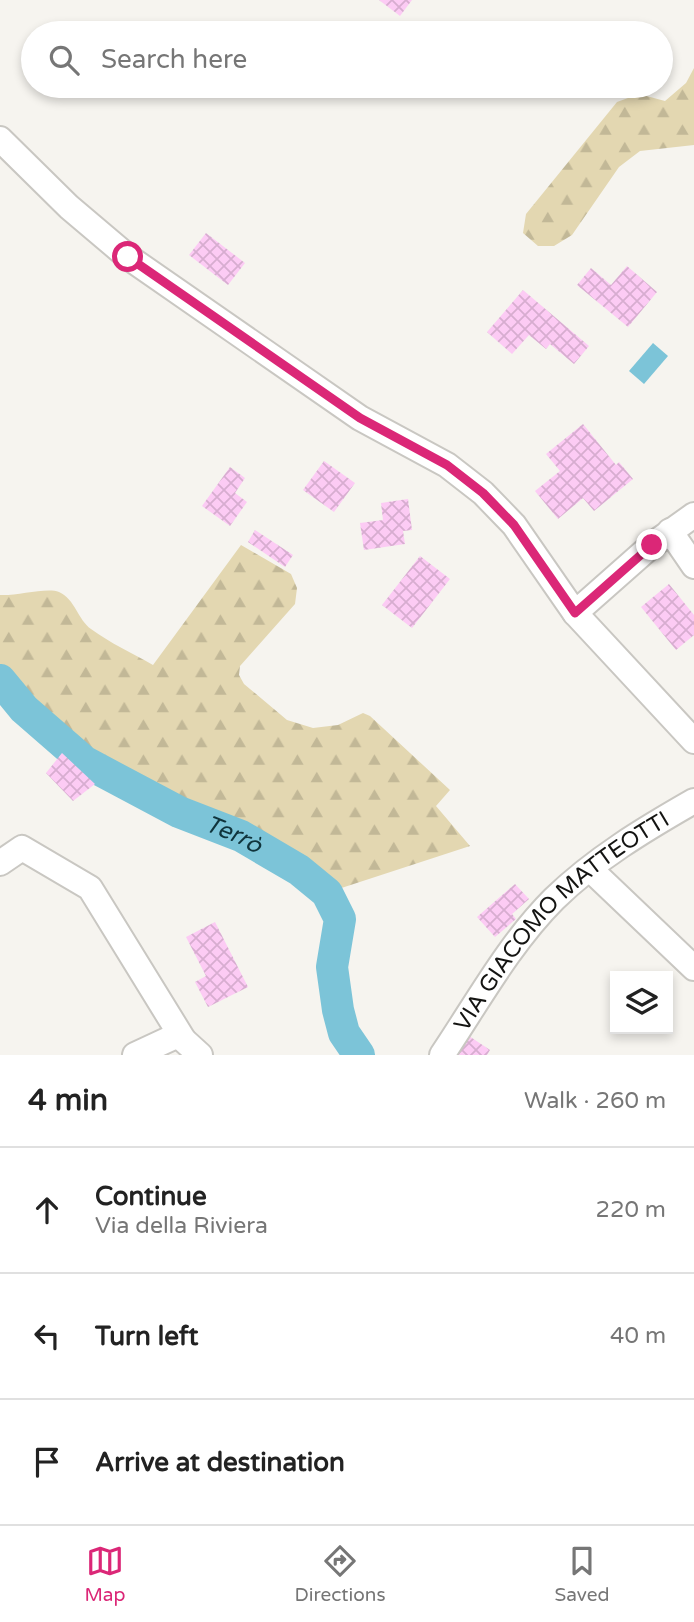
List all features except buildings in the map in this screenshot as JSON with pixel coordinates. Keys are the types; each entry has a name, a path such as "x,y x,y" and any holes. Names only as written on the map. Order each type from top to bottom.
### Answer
{"street":[{"path":"0,139 69,207 128,257 349,411 447,465 483,493 514,525 575,613 694,741"},
{"path":"575,613 670,531 694,514"},
{"path":"670,531 694,566"},
{"name":"VIA GIACOMO MATTEOTTI","path":"442,1055 531,925 556,897 625,843 694,801"},
{"path":"0,863 22,848 90,888 192,1047"},
{"path":"590,869 694,968"},
{"path":"135,1055 178,1035 192,1047"}],"green space":[{"path":"694,68 694,145 640,151 619,167 572,235 554,246 538,246 523,233 526,214 617,102 628,98 665,101 673,98 673,94 686,83"},
{"path":"241,545 291,574 297,588 295,604 240,666 239,675 244,684 287,720 313,728 338,725 363,713 370,716 450,790 436,806 470,846 320,895 294,874 131,798 87,767 0,692 0,595 47,590 59,592 69,599 91,629 153,665"}],"water":[{"path":"653,343 668,356 644,384 629,371"}],"waterway":[{"name":"Terrò","path":"0,680 24,709 85,762 179,812 241,836 299,870 327,893 340,919 332,967 338,1010 344,1033 359,1055"}],"route":[{"path":"128,257 360,418 447,465 483,493 514,525 575,613 652,545"}]}
